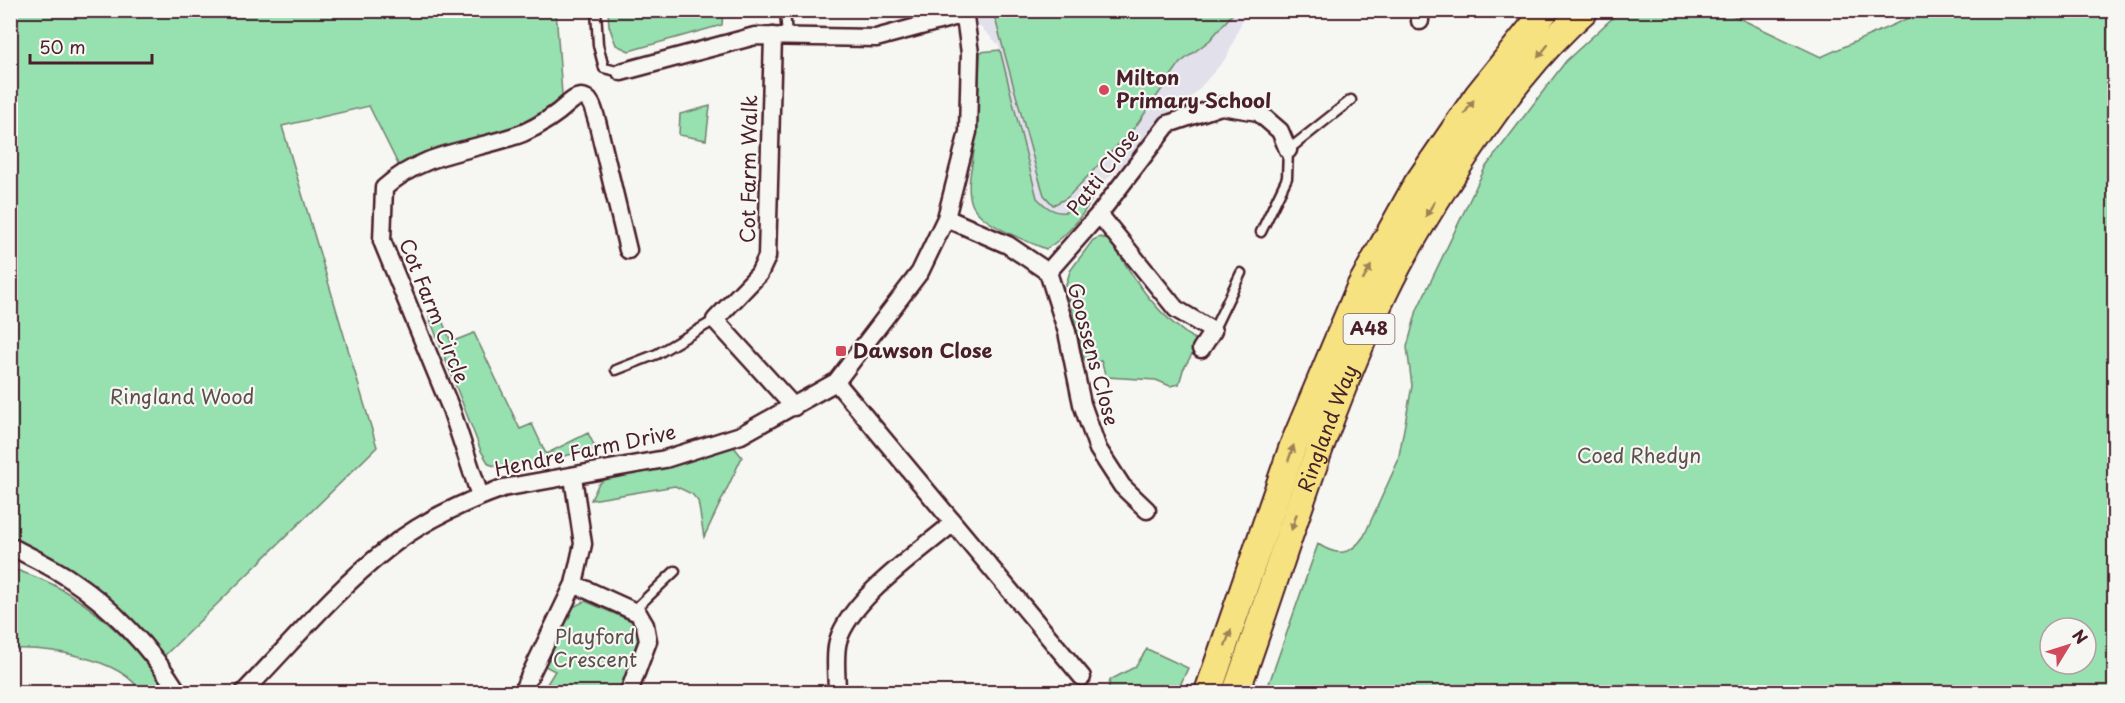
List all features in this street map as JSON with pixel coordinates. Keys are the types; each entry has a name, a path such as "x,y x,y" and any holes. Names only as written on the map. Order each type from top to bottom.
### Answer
{"main road":[{"name":"Ringland Way","path":"1208,693 1293,446 1360,287 1417,184 1478,95 1546,10"},
{"name":"Ringland Way","path":"1236,693 1316,455 1386,289 1430,208 1497,107 1554,38 1585,10"}],"street":[{"path":"621,72 755,36 876,38 965,12"},
{"name":"Hendre Farm Drive","path":"244,693 357,575 388,548 480,496 503,488 665,459 741,435 836,382 920,272 946,218 968,132 971,94 965,12"},
{"name":"Cot Farm Walk","path":"715,320 759,274 767,257 780,36"},
{"name":"Cot Farm Circle","path":"480,496 451,409 382,241 384,188 402,172 435,157 520,134 544,124 576,97 584,97 590,101 610,170 628,250"},
{"name":"Patti Close","path":"1048,273 1099,214 1168,124 1221,106 1258,112 1280,131 1288,150"},
{"path":"1099,214 1176,309 1214,331 1201,349"},
{"name":"Goossens Close","path":"946,218 1008,245 1048,273 1067,332 1082,404 1098,449 1122,486 1148,510"},
{"path":"715,320 794,407"},
{"path":"836,382 1082,677"},
{"path":"522,693 574,584 584,544 573,477"},
{"path":"837,693 837,645 845,622 860,603 953,523"},
{"path":"10,546 68,578 117,617 166,674 178,693"},
{"path":"574,584 633,611 638,614 645,625 648,641 629,693"}],"lane":[{"path":"596,10 598,45 604,68 621,72"},
{"path":"780,36 785,10"},
{"path":"1261,232 1287,178 1288,150 1351,100"},
{"path":"1214,331 1241,273"},
{"path":"616,370 657,354 715,320"},
{"path":"633,611 675,571"}],"shaded area":[{"name":"Milton Primary School","path":"964,11 1246,11 1227,57 1168,124 1074,209 1062,214 1048,211 1037,198 999,45"}],"green space":[{"path":"608,10 723,11 722,25 629,51 616,45 609,26"},
{"name":"Milton Primary School","path":"993,10 1235,11 1210,40 1180,63 1136,126 1067,198 1053,205 1044,195"},
{"name":"Ringland Wood","path":"11,11 556,11 563,108 402,172 369,106 282,126 377,447 157,663 117,617 11,546 10,351 18,304 10,291"},
{"name":"Coed Rhedyn","path":"1620,11 1724,11 1821,57 1924,11 2114,11 2114,692 1266,692 1318,544 1332,551 1344,552 1359,542 1364,536 1398,461 1412,386 1407,347 1417,310 1485,168 1566,61"},
{"path":"1000,50 1037,198 1054,211 1068,211 1097,188 1076,223 1046,249 994,225 977,211 970,197 969,183 975,137 980,52"},
{"path":"710,106 706,140 679,135 680,114"},
{"path":"1100,237 1111,241 1159,310 1171,322 1199,342 1183,370 1179,384 1170,386 1156,380 1106,377 1101,361 1089,364 1084,359 1066,285 1070,271 1093,240"},
{"path":"439,313 451,342 474,333 520,429 532,424 546,454 588,433 596,449 504,469 489,464 481,451 429,317"},
{"path":"734,447 742,457 704,537 698,501 692,494 675,486 591,500 598,485 608,476"},
{"path":"11,568 54,585 87,606 131,646 168,692 141,692 131,680 117,671 82,657 44,650 11,649"},
{"name":"Playford Crescent","path":"585,601 634,622 640,634 620,692 542,692 555,671 543,665 573,607"},
{"path":"1147,649 1188,668 1177,692 1110,692 1108,690 1110,680 1135,667"}],"place":[{"name":"Milton Primary School","path":"1104,90"},
{"name":"Dawson Close","path":"841,351"}]}
